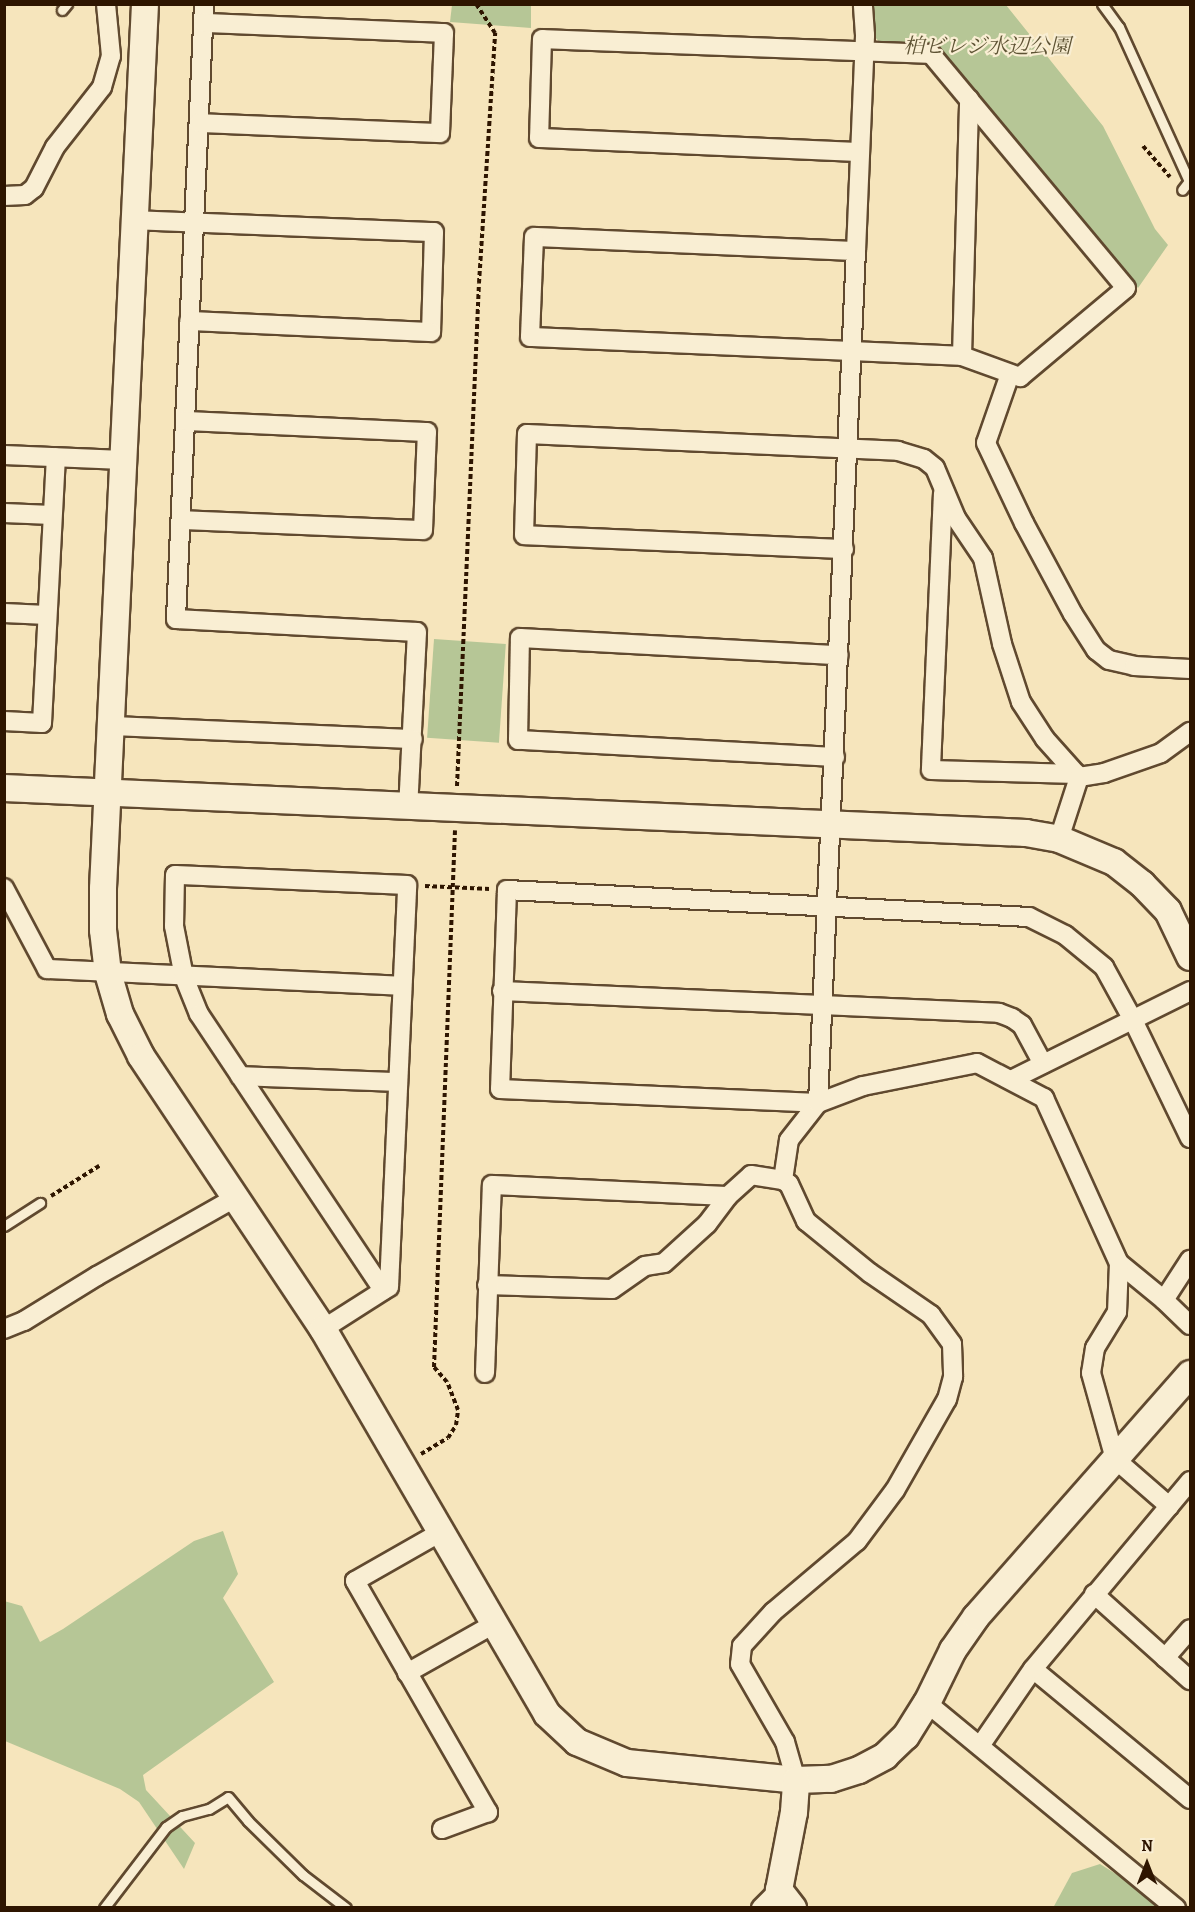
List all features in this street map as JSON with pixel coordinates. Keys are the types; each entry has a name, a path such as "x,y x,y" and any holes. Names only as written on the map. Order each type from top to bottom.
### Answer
{"street":[{"path":"4,196 24,195 34,188 55,147 102,87 111,56 106,4"},
{"path":"145,4 108,793 103,930 108,973 120,1014 141,1056 323,1329 547,1714 577,1742 627,1763 796,1780 831,1779 859,1770 885,1756 906,1736 927,1703 953,1650 976,1617 1191,1374"},
{"path":"204,4 176,619 417,632 408,807"},
{"path":"783,1180 789,1140 818,1103 844,549 864,52 863,4"},
{"path":"199,123 440,133 444,33 204,23"},
{"path":"856,251 534,237 530,337 962,356 1020,377 1126,288 931,54 542,39 539,138 860,152"},
{"path":"962,356 969,99"},
{"path":"134,219 434,232 431,332 189,321"},
{"path":"1010,374 986,443 1024,523 1073,614 1096,650 1109,660 1134,666 1191,669"},
{"path":"181,520 423,530 427,432 184,421"},
{"path":"844,549 524,535 527,434 898,451 924,459 935,468 956,518 983,558 1002,644 1021,702 1045,740 1078,776"},
{"path":"4,454 123,460"},
{"path":"4,721 42,723 56,457"},
{"path":"944,489 931,770 1078,776 1104,773 1161,753 1191,732"},
{"path":"4,513 52,515"},
{"path":"4,614 47,615"},
{"path":"835,757 518,740 520,638 839,655"},
{"path":"111,726 413,739"},
{"path":"1059,839 1078,776"},
{"path":"4,788 1026,833 1059,839 1114,862 1142,884 1168,911 1191,957"},
{"path":"323,1329 389,1287 407,885 175,875 174,926 184,977 199,1014 383,1290"},
{"path":"4,888 47,969 402,986"},
{"path":"1169,1506 1115,1459 1091,1373 1095,1348 1117,1312 1119,1263 1044,1098 977,1063 863,1086 818,1103 500,1089 507,890 1029,917 1048,925 1091,954 1104,967 1133,1020 1191,1138"},
{"path":"502,991 999,1013 1022,1025 1043,1064"},
{"path":"1011,1080 1191,991"},
{"path":"240,1076 397,1082"},
{"path":"487,1285 612,1289 645,1266 664,1263 707,1224 729,1196 751,1175 783,1180 789,1184 806,1221 870,1273 931,1315 952,1344 953,1377 947,1399 895,1490 857,1541 773,1612 742,1646 740,1664 785,1742 796,1780 794,1812 778,1902"},
{"path":"485,1373 492,1185 729,1196"},
{"path":"4,1329 24,1322 97,1276 235,1198"},
{"path":"1164,1299 1191,1260"},
{"path":"1119,1263 1164,1299 1191,1325"},
{"path":"980,1746 1033,1669 1191,1481"},
{"path":"441,1532 355,1581 488,1812 442,1829"},
{"path":"1094,1594 1191,1680"},
{"path":"407,1672 494,1624"},
{"path":"1165,1658 1191,1629"},
{"path":"1033,1669 1191,1799"},
{"path":"927,1703 1176,1908"}],"lane":[{"path":"1102,4 1119,27 1189,181 1182,190"},
{"path":"4,1226 26,1217 40,1203"},
{"path":"105,1908 166,1827 182,1816 209,1809 228,1797 248,1821 303,1875 346,1908"}],"path":[{"path":"403,1466 448,1438 456,1425 458,1410 447,1382 434,1367 479,283 495,33 476,4"},
{"path":"1143,146 1182,190"},
{"path":"407,885 507,890"},
{"path":"40,1203 99,1166"}],"green space":[{"path":"452,5 531,5 531,28 450,22"},
{"name":"柏ビレジ水辺公園","path":"874,5 1006,5 1103,126 1155,229 1168,245 1138,288 935,47 881,44 875,37"},
{"path":"434,639 506,644 499,743 427,738"},
{"path":"223,1531 238,1574 223,1598 274,1682 143,1775 146,1790 195,1843 184,1869 139,1802 120,1789 5,1741 4,1601 22,1606 40,1642 194,1541"},
{"path":"1100,1864 1169,1907 1053,1908 1072,1873"}]}
